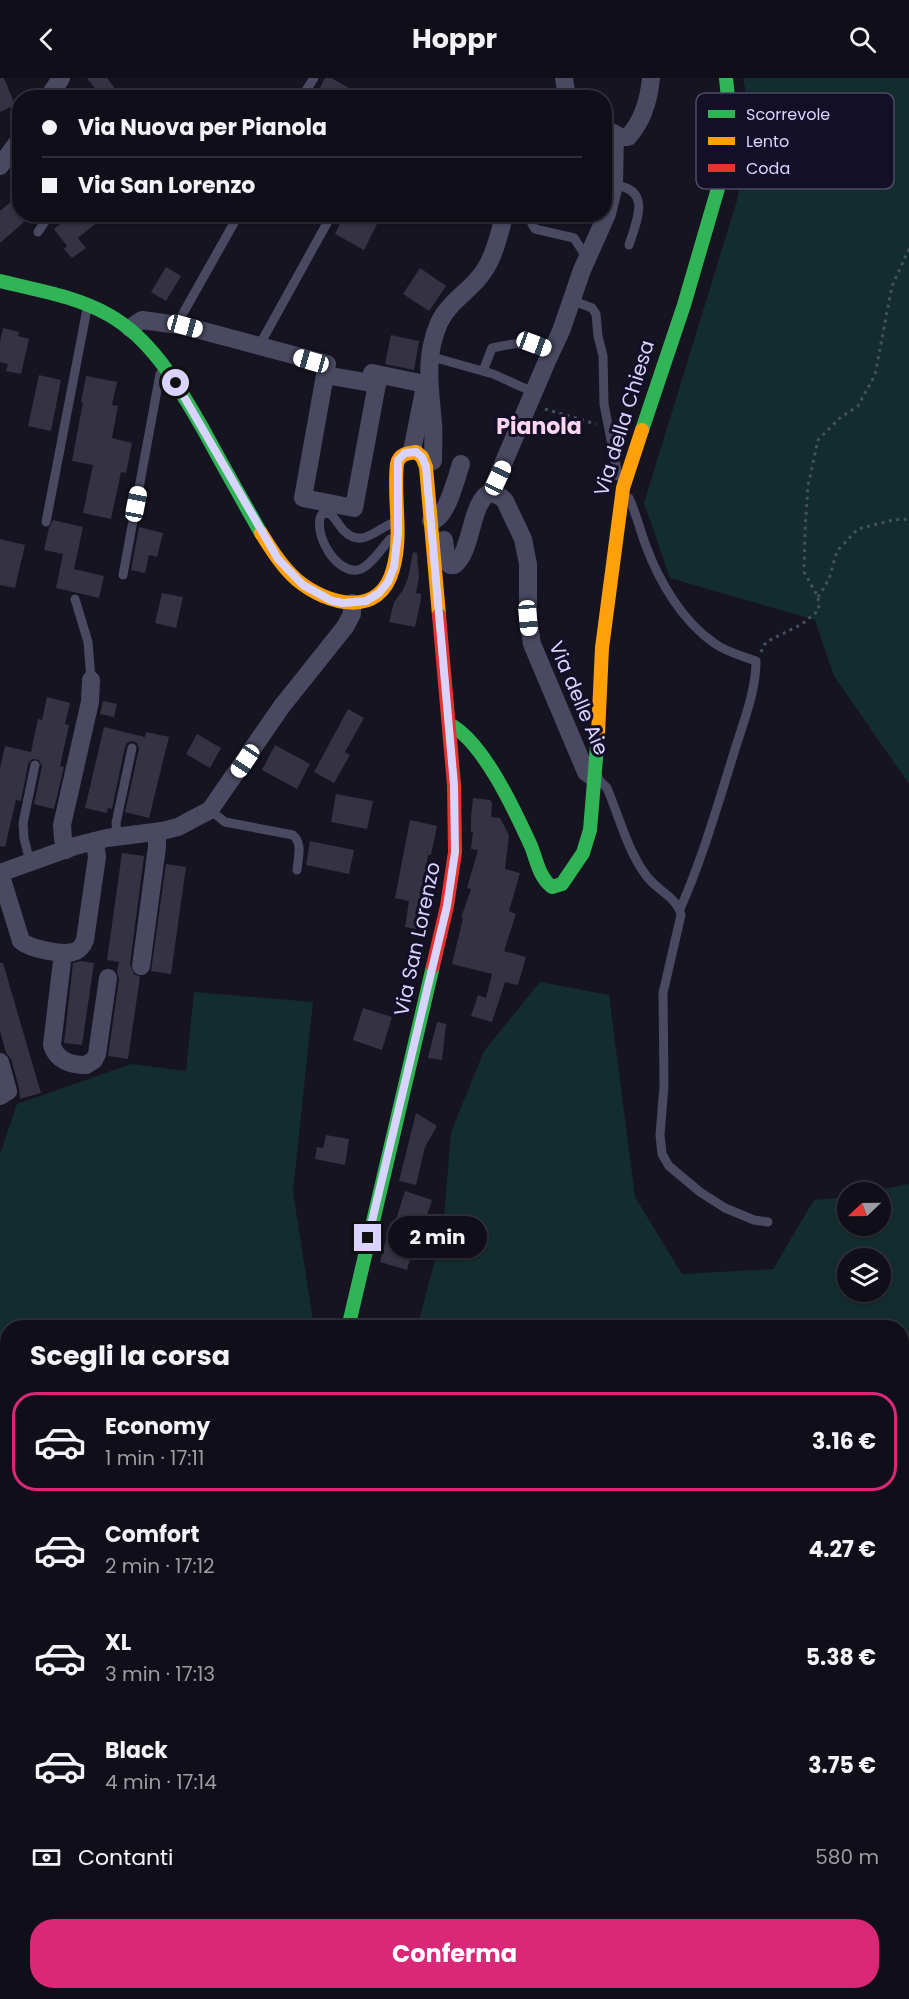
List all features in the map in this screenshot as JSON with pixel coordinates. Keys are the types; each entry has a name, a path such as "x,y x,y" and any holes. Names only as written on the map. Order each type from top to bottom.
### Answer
{"main road":[{"name":"Via della Chiesa","path":"726,78 728,93"},
{"name":"Via della Chiesa","path":"449,724 463,732 487,763 532,847 543,877 549,886 559,886 565,882 583,853 590,830 602,648 623,488 684,305 718,189"},
{"path":"0,281 88,304 116,317 130,328 163,363 268,544 282,564 296,579 332,601 352,603 372,598 388,582 394,567 398,528 397,464 403,454 412,451"},
{"name":"Via San Lorenzo","path":"350,1320 453,879 456,820 433,521 426,467 422,457 412,451"}],"street":[{"path":"612,132 624,137 631,134 643,114 651,78"},
{"path":"1,163 12,149"},
{"path":"612,158 614,185 612,193"},
{"path":"412,451 427,372 440,320 478,279 489,262 502,222"},
{"path":"461,464 443,512 433,521 443,528 447,561 450,565 458,561 480,504 491,492 561,331 587,258 603,222"},
{"path":"130,328 142,320 177,324 327,364 303,498 330,508 354,507 377,384 326,375"},
{"path":"372,373 427,372"},
{"path":"427,372 433,425 433,460"},
{"name":"Via delle Aie","path":"491,492 501,497 509,508 526,552 530,635 535,654 586,772 594,778"},
{"path":"95,841 97,858 85,940 79,950 63,953 27,945 21,941 0,873 95,841 178,827 210,810 282,706 345,627 352,614 352,603"},
{"path":"66,850 62,825 90,702 92,680"},
{"path":"141,966 157,832"},
{"path":"63,953 52,1045 59,1058 81,1065 94,1060 97,1054 108,978"},
{"path":"0,1062 8,1091 0,1096"}],"lane":[{"path":"614,185 633,191 639,200 636,224 629,245"},
{"path":"38,232 45,222"},
{"path":"177,324 234,222"},
{"path":"259,346 328,222"},
{"path":"532,222 535,229 574,238 587,258"},
{"path":"571,300 590,306 595,311 603,356 604,404 618,467 618,482 632,504 654,565 674,601 691,622 714,643 756,661 756,674 745,715 694,878 680,909 680,923 664,981 664,1086 660,1135 662,1154 669,1166 700,1192 724,1208 754,1220 768,1222"},
{"path":"46,522 88,304"},
{"path":"483,371 492,348 521,342 552,351"},
{"path":"123,575 163,363"},
{"path":"427,372 483,371 510,381 531,398"},
{"path":"330,508 345,532 360,539 370,536 386,525 398,528 390,540 363,568 348,569 333,558 321,533 320,516 330,508"},
{"path":"75,599 77,612 88,642 92,680"},
{"path":"117,837 116,823 132,748"},
{"path":"30,862 23,823 35,765"},
{"path":"594,778 601,781 607,788 643,872 680,909"},
{"path":"210,810 225,822 292,835 299,842 300,847 297,870"}],"path":[{"path":"756,661 766,642 802,624 819,610 818,597 804,572 808,486 818,440 841,417 858,406 875,375 892,286 909,249"},
{"path":"531,398 597,424 608,423"},
{"path":"818,597 829,579 837,551 858,529 892,520 909,519"}],"green space":[{"path":"743,78 909,78 909,784 834,676 815,620 670,578 644,503 739,189 894,189 894,93 746,93"},
{"path":"540,982 609,995 635,1197 682,1274 773,1269 814,1200 837,1198 837,1236 891,1236 891,1187 909,1184 909,1320 420,1320 443,1230 451,1132 484,1051"},
{"path":"194,992 313,1002 293,1192 313,1320 0,1320 0,1154 17,1104 131,1064 186,1071"}],"building":[{"path":"0,78 4,78 12,98 12,106 0,112"},
{"path":"87,78 107,78 116,90 96,90"},
{"path":"325,78 331,78 353,90 319,90"},
{"path":"12,201 12,222 24,222 0,243 0,211"},
{"path":"62,222 97,222 78,238 86,248 72,258 64,249 67,246 54,229"},
{"path":"341,222 378,222 364,250 335,234"},
{"path":"166,267 181,276 166,301 151,292"},
{"path":"420,268 446,286 429,311 403,294"},
{"path":"3,328 19,332 18,336 29,339 21,374 6,371 8,364 0,362 0,341"},
{"path":"391,335 419,341 414,370 385,364"},
{"path":"39,375 61,380 51,431 28,426"},
{"path":"86,376 117,382 112,405 118,406 112,438 132,443 126,473 121,472 111,519 83,513 93,465 72,461"},
{"path":"53,520 83,527 74,569 104,576 99,598 56,588 63,554 44,550"},
{"path":"139,527 163,533 157,557 149,555 145,573 131,570"},
{"path":"0,539 25,545 15,588 0,585"},
{"path":"413,552 417,553 419,577 416,593 421,594 415,627 389,622 394,602 408,578"},
{"path":"162,593 183,597 176,628 155,623"},
{"path":"47,697 70,703 65,724 69,725 60,766 64,767 54,809 34,804 42,766 39,760 32,759 28,764 21,801 16,800 5,847 0,846 0,768 5,746 31,752 38,719 42,720"},
{"path":"103,701 117,704 114,717 100,714"},
{"path":"348,709 364,718 345,752 350,755 334,783 314,772"},
{"path":"104,727 145,737 146,732 169,737 149,818 125,812 139,749 137,743 133,741 127,743 125,747 112,809 108,808 107,813 85,808"},
{"path":"197,734 221,748 210,768 186,754"},
{"path":"275,745 310,764 297,789 262,770"},
{"path":"336,794 373,801 367,829 331,822"},
{"path":"473,798 490,800 492,803 491,817 500,818 509,835 505,869 520,873 509,911 516,914 504,951 526,957 518,985 505,982 492,1022 471,1016 478,995 486,998 492,974 452,964 463,918 461,918 471,889 467,888 478,850 471,849"},
{"path":"410,820 437,826 431,855 428,855 423,886 433,888 422,930 405,927 409,901 395,898"},
{"path":"310,841 354,850 349,874 306,865"},
{"path":"122,853 144,856 130,964 134,974 140,977 128,1059 108,1056 119,979 117,972 119,962 107,960"},
{"path":"166,864 186,867 171,974 151,971"},
{"path":"81,961 94,963 82,1045 64,1043 73,963"},
{"path":"0,963 3,963 41,1093 20,1099 11,1059 6,1053 0,1031"},
{"path":"363,1008 392,1017 382,1050 353,1040"},
{"path":"437,1022 446,1024 442,1060 428,1058"},
{"path":"416,1113 437,1126 425,1147 416,1185 399,1181"},
{"path":"326,1135 349,1139 345,1165 315,1159 317,1147 323,1148"},
{"path":"405,1191 432,1200 424,1225 410,1220 403,1245 413,1248 407,1270 380,1262 389,1228 393,1229"}],"traffic: fast":[{"path":"726,78 728,93"},
{"path":"642,430 684,305 718,189"},
{"path":"0,281 56,294 96,308 125,325 139,337 163,365 184,397 261,533"},
{"path":"449,724 474,745 497,778 531,846 541,874 552,887 562,884 583,853 590,830 598,734"},
{"path":"350,1320 433,966"}],"traffic: slow":[{"path":"598,734 602,648 623,488 642,430"},
{"path":"261,533 286,569 309,589 337,601 351,603 365,601 377,595 386,585 396,556 397,464 402,456 416,452 422,457 426,467 439,615"}],"traffic: jam":[{"path":"433,966 447,906 455,852 454,785 439,615"}],"district":[{"name":"Pianola","path":"539,426"}],"route":[{"path":"176,383 278,559 303,585 332,601 360,603 372,598 384,588 392,575 396,559 398,460 400,456 412,451 422,457 426,467 454,785 456,820 453,879 368,1238"}]}
